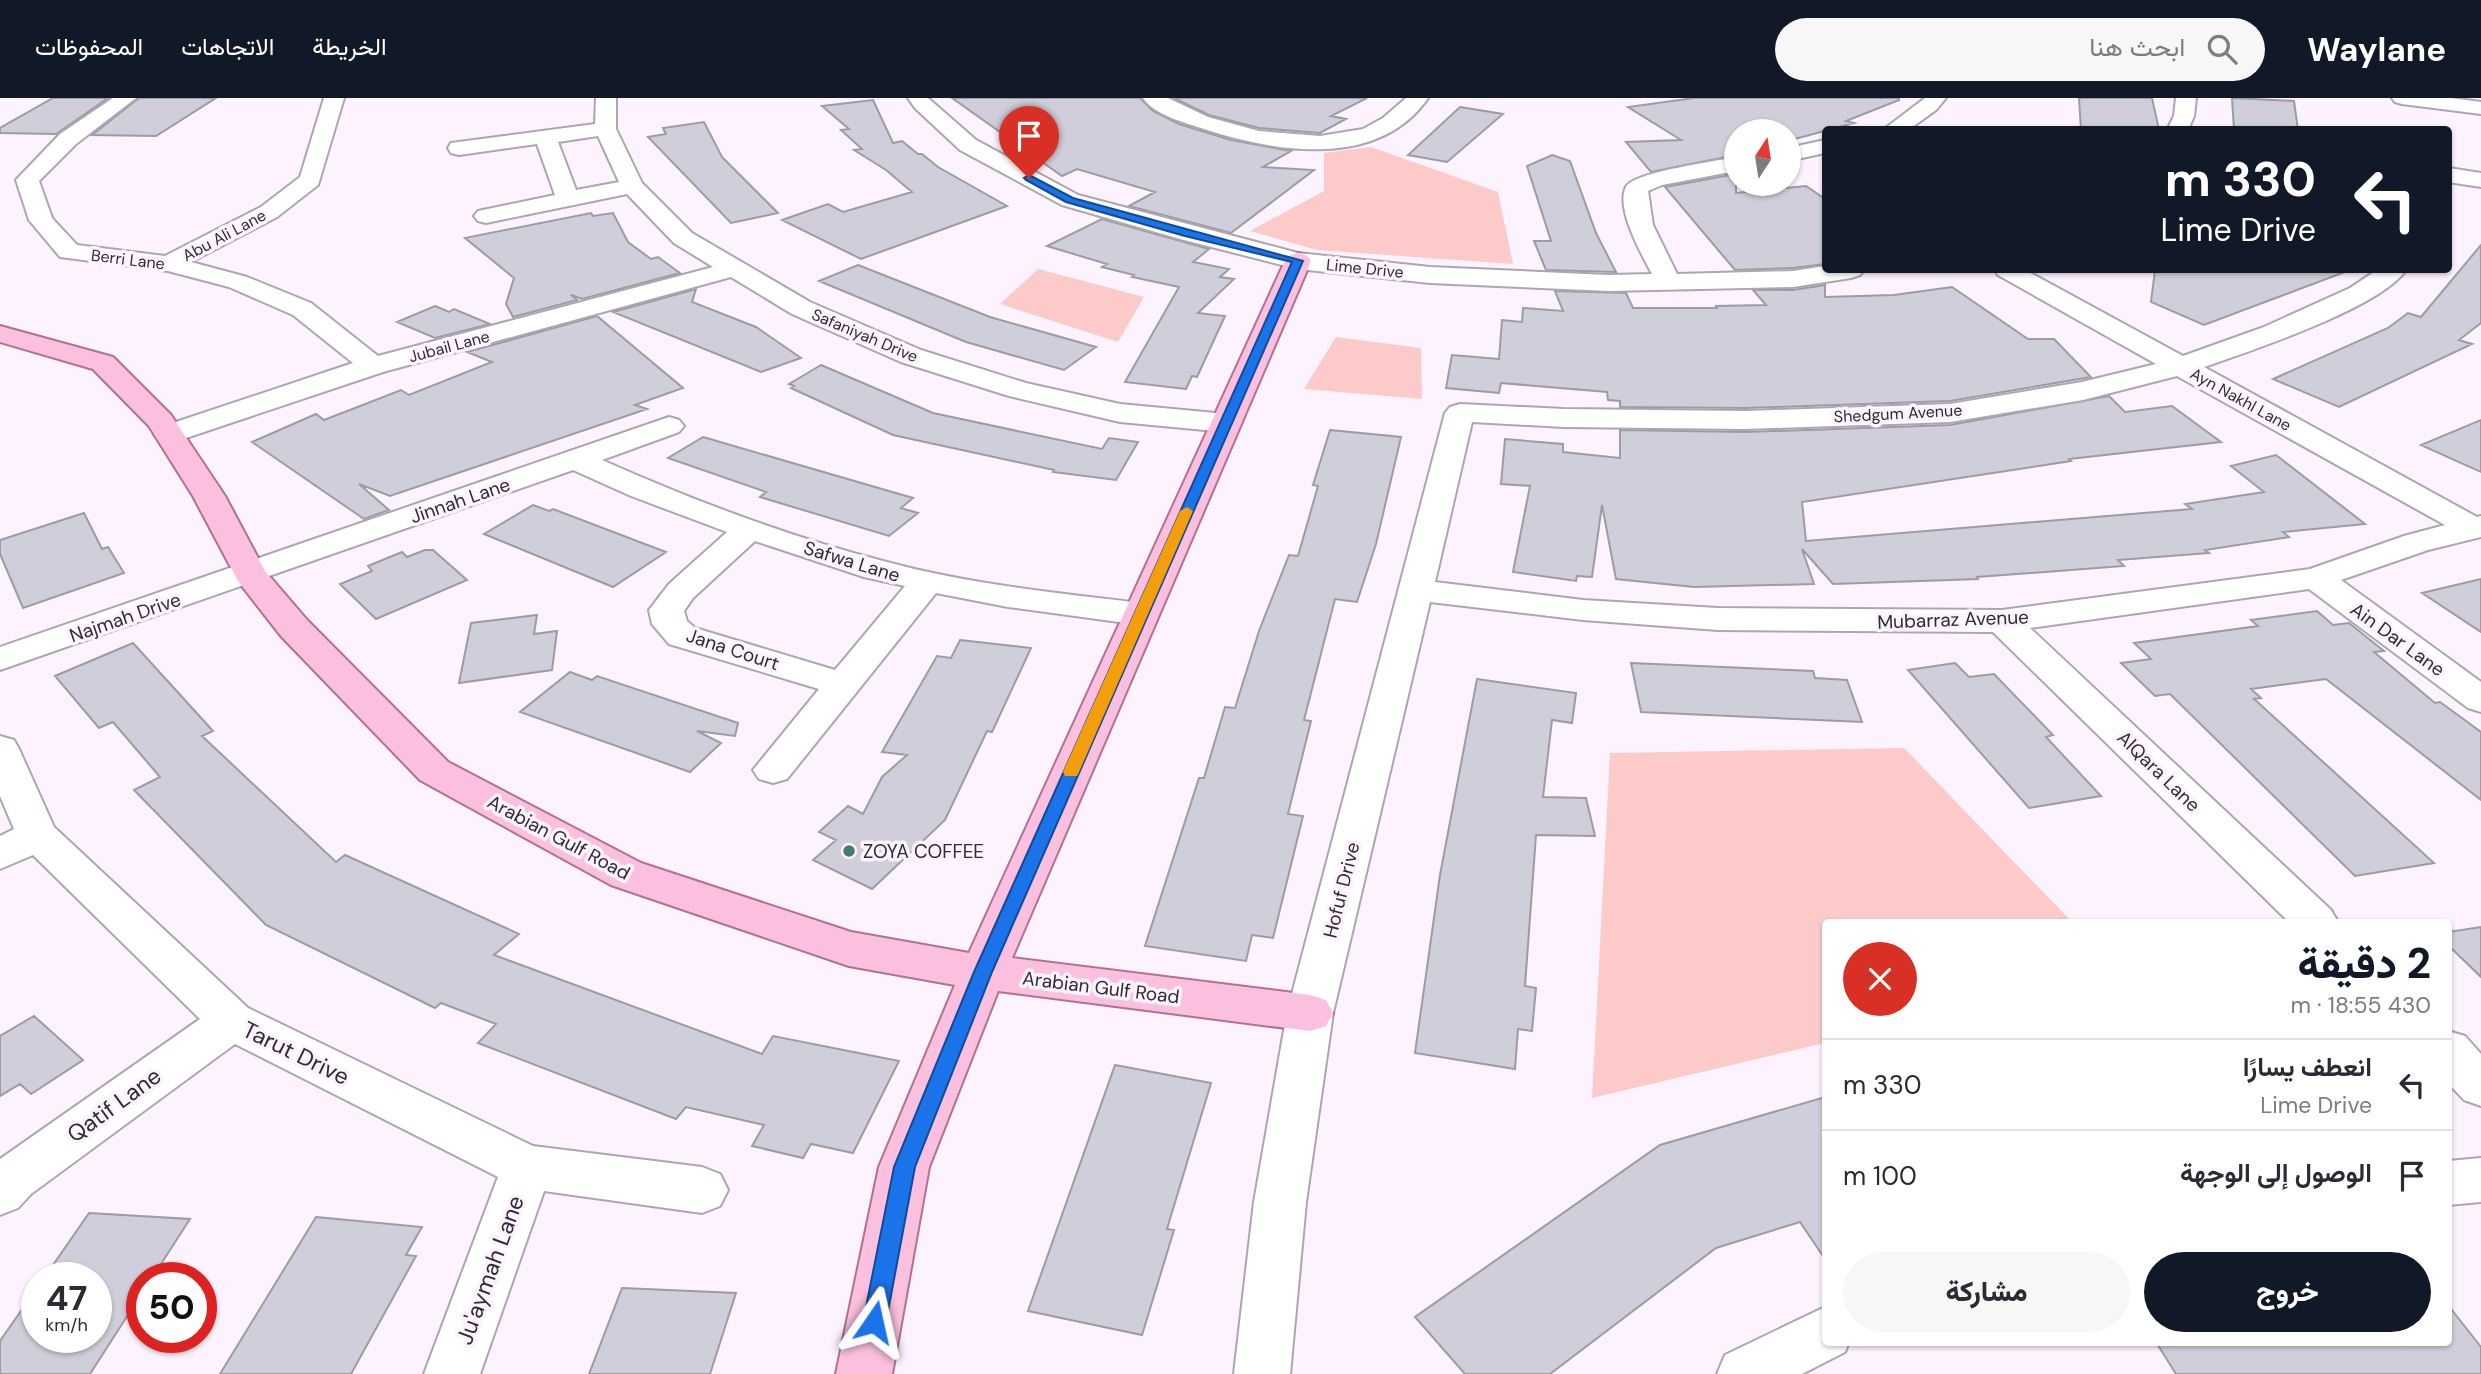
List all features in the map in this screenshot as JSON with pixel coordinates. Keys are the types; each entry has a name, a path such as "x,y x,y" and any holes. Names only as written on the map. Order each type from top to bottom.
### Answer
{"main road":[{"path":"864,1374 904,1167 983,972 1298,261"},
{"name":"Arabian Gulf Road","path":"0,334 103,363 161,421 209,496 250,573 295,628 434,771 626,874 849,949 983,972 1310,1013"}],"street":[{"name":"Berri Lane","path":"126,98 68,139 27,180 41,220 69,253 169,264 238,282 302,309 373,366"},
{"name":"Abu Ali Lane","path":"169,264 269,212 310,180 334,98"},
{"name":"Safaniyah Drive","path":"606,98 605,129 632,186 683,238 802,308 923,360 1019,390 1120,413 1226,423"},
{"name":"Lime Drive","path":"918,98 968,145 1070,200 1298,261 1430,275 1609,283 1793,279 1832,273"},
{"path":"1153,98 1212,125 1287,142 1333,142 1371,134 1392,122 1418,98"},
{"path":"1898,126 1936,98"},
{"path":"2179,126 2184,116 2186,98"},
{"path":"2402,98 2481,108"},
{"path":"2423,101 2435,120"},
{"path":"459,148 605,129"},
{"path":"545,137 568,199"},
{"path":"1801,152 1822,148"},
{"path":"1669,282 1640,226 1635,205 1636,188 1656,179 1724,166"},
{"path":"2452,173 2481,180"},
{"path":"486,216 632,186"},
{"name":"Jubail Lane","path":"169,434 373,366 733,269"},
{"name":"Ayn Nakhl Lane","path":"2012,273 2478,527"},
{"name":"Shedgum Avenue","path":"1460,413 1564,418 1746,420 1950,413 2083,391 2181,366 2274,333 2359,294 2389,273"},
{"name":"Hofuf Drive","path":"1262,1374 1280,1202 1310,1013 1460,413"},
{"name":"Jinnah Lane","path":"250,573 669,426"},
{"name":"Safwa Lane","path":"575,459 642,489 750,529 876,570 1008,597 1141,614"},
{"name":"Mubarraz Avenue","path":"1416,590 1583,610 1717,619 2002,621 2316,578 2416,543 2478,527"},
{"name":"Jana Court","path":"750,529 681,591 666,610 670,624 682,636 843,684"},
{"name":"Najmah Drive","path":"0,659 250,573"},
{"name":"Ain Dar Lane","path":"2316,578 2481,699"},
{"path":"773,770 927,582"},
{"name":"AlQara Lane","path":"2002,621 2313,919"},
{"name":"Tarut Drive","path":"0,749 19,845 232,1021 527,1167 702,1190"},
{"name":"Qatif Lane","path":"0,1192 13,1178 232,1021"},
{"path":"2452,1054 2481,1086"},
{"name":"Ju'aymah Lane","path":"452,1374 527,1167"},
{"path":"2452,1183 2481,1180"},
{"path":"1745,1374 1822,1335"}],"shaded area":[{"path":"1371,147 1498,192 1513,264 1317,250 1250,231 1324,191 1324,153"},
{"path":"1038,269 1144,297 1118,342 1000,304"},
{"path":"1336,337 1421,348 1422,399 1304,389"},
{"path":"1904,748 2069,919 1822,919 1822,1044 1592,1098 1610,753"}],"building":[{"path":"53,98 108,98 56,134 0,133 0,128"},
{"path":"139,98 216,98 156,136 92,135"},
{"path":"952,98 1140,98 1153,111 1179,124 1231,140 1291,151 1263,167 1314,170 1231,233 1129,206 1155,192 1077,169 1062,176"},
{"path":"1174,98 1367,98 1331,116 1346,119 1320,133 1259,128 1209,115"},
{"path":"1694,98 1899,98 1846,121 1854,123 1822,126 1822,132 1801,137 1801,119 1724,119 1724,157 1651,172 1626,142 1681,140 1628,107"},
{"path":"2079,98 2152,98 2158,126 2081,126"},
{"path":"2232,98 2294,101 2297,126 2234,126"},
{"path":"873,100 893,143 902,141 938,167 1007,206 861,259 782,220 828,204 843,212 912,192 886,170 854,150 862,149 841,130 849,129 822,106"},
{"path":"1460,107 1503,114 1447,162 1408,155"},
{"path":"704,122 722,157 778,213 731,223 648,137 666,134 663,128"},
{"path":"1552,155 1570,161 1596,233 1616,272 1546,270 1534,241 1551,241 1527,166"},
{"path":"1724,176 1724,196 1801,196 1801,186 1806,186 1822,197 1822,264 1735,270 1665,187"},
{"path":"591,213 593,216 613,213 628,242 651,259 658,257 680,273 582,299 571,295 577,300 513,317 506,304 514,278 465,238"},
{"path":"1102,219 1209,249 1193,262 1229,269 1220,277 1234,279 1198,313 1225,316 1197,377 1192,376 1186,389 1125,382 1179,287 1132,277 1134,275 1102,267 1107,264 1047,246"},
{"path":"2481,245 2481,323 2459,340 2472,344 2339,407 2273,379 2388,328 2408,313 2421,317"},
{"path":"858,265 990,317 1096,347 1064,370 966,342 819,281"},
{"path":"2155,273 2342,273 2204,325 2151,302"},
{"path":"1825,285 1825,297 1894,295 1952,287 2028,339 2054,339 2091,377 1950,401 1746,408 1620,407 1620,401 1608,400 1607,392 1501,383 1499,393 1446,388 1452,355 1499,359 1502,320 1522,322 1523,308 1563,311 1555,291 1626,293 1633,308 1717,308 1716,306 1766,305 1753,290 1793,290"},
{"path":"696,289 692,302 756,327 801,358 761,372 613,312"},
{"path":"435,306 449,312 454,309 490,324 435,338 397,322"},
{"path":"597,316 683,388 635,405 647,409 390,496 359,484 389,510 364,519 252,442 316,414 324,420 401,390 409,395 492,362 467,352"},
{"path":"821,365 933,413 1102,449 1109,438 1138,442 1116,480 1053,472 1054,470 893,435 791,388 794,386 789,384"},
{"path":"2109,396 2125,412 2172,406 2221,442 2069,459 2071,461 1802,502 1806,541 2192,509 2185,504 2264,492 2231,466 2276,455 2365,524 2283,532 2289,537 2205,550 2209,553 2118,560 2124,566 1977,577 1978,579 1833,584 1802,549 1814,584 1694,587 1616,579 1602,505 1592,577 1577,576 1576,581 1513,572 1530,486 1501,484 1505,439 1563,444 1563,452 1620,458 1620,430 1746,432 1950,425"},
{"path":"2481,420 2481,472 2421,445"},
{"path":"1330,430 1401,437 1376,544 1357,602 1335,599 1304,720 1311,721 1288,814 1303,816 1273,938 1252,935 1246,961 1145,946 1199,778 1204,778 1225,707 1235,708 1259,631 1289,555 1298,556 1318,486 1313,485"},
{"path":"703,437 913,498 901,508 918,513 889,536 760,497 766,492 668,458"},
{"path":"533,505 549,511 553,509 666,552 613,587 484,534"},
{"path":"84,513 102,549 108,547 124,573 23,608 0,554 0,540"},
{"path":"433,550 467,580 376,619 340,584 372,571 368,566 402,552 407,557"},
{"path":"2481,579 2481,632 2422,593"},
{"path":"2317,611 2333,625 2349,623 2384,651 2374,652 2435,703 2440,702 2481,732 2481,800 2326,679 2251,689 2261,698 2254,699 2434,863 2355,876 2170,694 2155,696 2121,663 2151,659 2134,643 2258,626 2251,620"},
{"path":"537,615 534,634 557,631 552,670 459,683 471,623"},
{"path":"960,640 1031,648 992,732 987,731 945,820 872,889 813,860 836,840 819,832 848,806 863,814 882,777 907,755 882,752 937,656 951,658"},
{"path":"133,643 213,731 202,736 336,862 345,855 519,934 494,955 762,1054 773,1036 899,1061 853,1153 811,1144 803,1158 752,1146 764,1125 686,1107 676,1119 478,1043 496,1024 441,1003 435,1008 266,925 134,790 160,777 113,722 99,728 55,676"},
{"path":"1631,663 1813,671 1815,678 1847,680 1862,722 1641,712"},
{"path":"1955,663 1969,677 1994,674 2053,735 2046,737 2101,796 2029,808 1908,670"},
{"path":"570,672 592,680 597,676 738,723 735,736 697,731 721,743 690,772 520,712"},
{"path":"1477,679 1576,693 1572,723 1552,720 1543,797 1586,798 1595,836 1536,835 1525,986 1536,988 1532,1031 1518,1029 1515,1069 1415,1053 1440,875"},
{"path":"2481,927 2481,977 2452,949 2452,931"},
{"path":"34,1016 83,1060 31,1094 20,1084 0,1096 0,1036"},
{"path":"1115,1065 1211,1083 1167,1229 1174,1230 1142,1335 1028,1311"},
{"path":"1822,1098 1822,1255 1800,1222 1716,1248 1550,1374 1465,1374 1415,1317 1660,1145"},
{"path":"89,1213 190,1219 162,1262 126,1262 126,1318 112,1340 112,1262 55,1262"},
{"path":"316,1217 422,1227 406,1255 416,1256 351,1374 220,1374"},
{"path":"622,1288 736,1293 710,1374 589,1374"},
{"path":"2452,1310 2481,1347 2481,1374 2176,1374 2158,1346 2452,1346"},
{"path":"21,1311 21,1353 103,1353 90,1374 0,1374 0,1341"}],"slow traffic":[{"path":"1071,772 1187,511"}],"place":[{"name":"ZOYA COFFEE","path":"849,851"}],"route":[{"path":"874,1322 904,1167 983,972 1298,261 1070,200 1029,178"}]}
